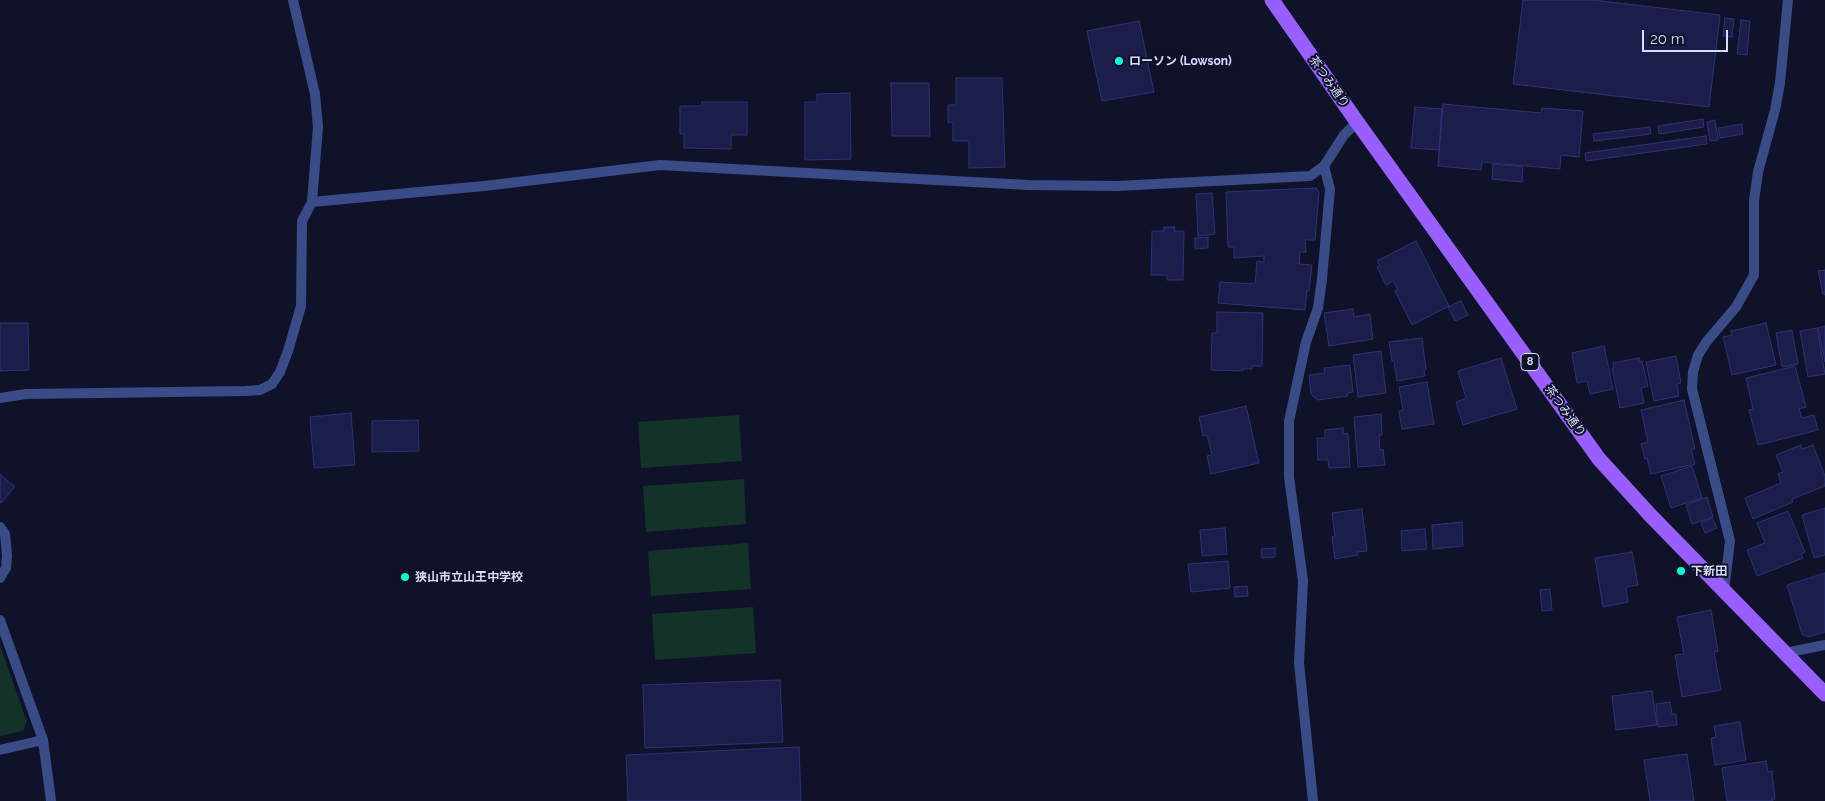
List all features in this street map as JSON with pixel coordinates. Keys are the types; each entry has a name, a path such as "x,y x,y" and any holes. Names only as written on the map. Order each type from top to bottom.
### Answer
{"main road":[{"name":"茶つみ通り","path":"1272,0 1357,122 1599,459 1651,516 1825,694"}],"street":[{"path":"0,398 26,394 245,391 260,390 272,384 280,372 288,351 301,306 302,221 312,202 318,126 315,94 293,0"},
{"path":"1724,591 1730,541 1692,389 1693,372 1698,356 1708,340 1736,307 1754,275 1754,201 1758,172 1775,110 1780,83 1788,0"},
{"path":"312,202 484,186 660,165 1028,185 1116,186 1310,176 1324,166 1344,135 1357,122"},
{"path":"1313,801 1298,663 1303,581 1289,476 1289,421 1306,342 1318,308 1322,279 1330,189 1324,166"},
{"path":"0,528 5,534 7,555 6,568 0,578"},
{"path":"0,620 44,740 51,801"},
{"path":"1785,653 1825,645"},
{"path":"0,750 44,740"}],"green space":[{"path":"739,415 742,461 641,468 638,422"},
{"path":"744,479 746,524 646,532 643,486"},
{"path":"748,543 751,589 651,596 648,551"},
{"path":"753,607 756,653 655,660 652,614"},
{"path":"0,645 27,722 23,731 0,736"}],"building":[{"path":"1523,0 1593,0 1720,15 1709,107 1513,84"},
{"path":"1725,18 1734,19 1732,37 1723,36"},
{"path":"1741,20 1750,21 1747,55 1737,54"},
{"path":"1139,21 1154,92 1102,101 1087,31"},
{"path":"956,78 1002,78 1005,167 969,168 969,141 953,141 953,122 948,123 948,105 956,105"},
{"path":"891,83 929,83 930,136 892,136"},
{"path":"850,93 851,159 805,160 805,102 817,102 817,94"},
{"path":"702,102 747,102 747,135 731,135 731,149 684,148 684,134 680,134 680,106 702,106"},
{"path":"1443,104 1541,113 1542,108 1583,111 1579,157 1561,155 1560,169 1482,162 1481,170 1438,166"},
{"path":"1415,107 1442,109 1439,150 1411,148"},
{"path":"1703,119 1704,127 1659,134 1658,126"},
{"path":"1715,120 1718,140 1710,141 1707,122"},
{"path":"1742,124 1743,134 1720,138 1718,128"},
{"path":"1650,127 1651,134 1594,141 1593,134"},
{"path":"1706,136 1707,144 1586,161 1585,153"},
{"path":"1493,164 1523,167 1522,182 1492,179"},
{"path":"1316,188 1319,192 1315,240 1305,240 1306,252 1300,252 1299,264 1312,265 1305,310 1218,303 1220,282 1255,284 1257,261 1264,262 1264,256 1234,258 1234,247 1228,247 1226,192"},
{"path":"1212,193 1215,234 1198,236 1196,194"},
{"path":"1164,227 1175,227 1174,231 1184,231 1183,280 1167,280 1167,275 1151,275 1152,231 1164,231"},
{"path":"1208,237 1208,248 1195,249 1195,238"},
{"path":"1416,241 1449,306 1412,325 1395,291 1398,290 1393,281 1386,285 1377,267 1380,266 1377,261"},
{"path":"1825,270 1825,295 1823,294 1818,271"},
{"path":"1461,301 1468,315 1455,321 1448,307"},
{"path":"1353,309 1354,317 1370,314 1373,339 1329,346 1324,313"},
{"path":"1217,312 1263,313 1262,366 1252,366 1252,369 1243,369 1243,371 1211,370 1212,333 1217,333"},
{"path":"0,323 28,323 29,370 0,371"},
{"path":"1766,323 1776,365 1732,375 1723,337 1732,335 1731,331"},
{"path":"1825,326 1825,362 1818,328"},
{"path":"1817,328 1825,374 1808,377 1800,331"},
{"path":"1792,330 1798,364 1782,367 1776,333"},
{"path":"1422,338 1426,369 1424,370 1425,376 1397,381 1389,342"},
{"path":"1604,346 1613,389 1590,394 1587,381 1577,383 1572,353"},
{"path":"1381,351 1386,393 1358,397 1353,355"},
{"path":"1676,356 1681,383 1677,384 1679,396 1654,401 1646,362"},
{"path":"1501,358 1517,409 1463,425 1456,402 1466,398 1458,371"},
{"path":"1639,358 1640,362 1642,361 1648,386 1641,388 1644,403 1620,408 1612,368 1614,368 1613,363"},
{"path":"1350,365 1353,392 1347,393 1348,396 1317,400 1311,394 1309,375 1325,373 1324,368"},
{"path":"1795,366 1806,407 1799,409 1802,418 1814,415 1818,430 1758,445 1749,410 1753,409 1746,378"},
{"path":"1427,382 1434,424 1402,429 1399,411 1403,410 1399,387"},
{"path":"1684,400 1695,449 1691,449 1695,464 1651,474 1641,444 1648,442 1641,410"},
{"path":"1246,406 1259,463 1211,474 1207,456 1212,455 1207,435 1203,436 1199,417"},
{"path":"351,413 355,465 314,468 310,417"},
{"path":"1381,414 1382,435 1379,435 1380,450 1383,449 1385,465 1358,467 1354,417"},
{"path":"418,420 419,451 372,452 372,421"},
{"path":"1343,428 1343,434 1348,433 1350,467 1329,468 1328,460 1318,460 1317,438 1325,438 1325,430"},
{"path":"1801,445 1802,449 1813,445 1825,476 1825,486 1792,499 1793,502 1753,519 1745,498 1781,483 1778,474 1783,472 1776,455"},
{"path":"1692,466 1702,498 1671,508 1661,476"},
{"path":"0,474 15,487 1,503 0,502"},
{"path":"1707,497 1713,517 1692,524 1686,505"},
{"path":"1825,508 1825,555 1814,558 1802,515"},
{"path":"1362,509 1367,551 1357,552 1358,555 1335,559 1332,537 1335,536 1332,513"},
{"path":"1788,511 1805,552 1801,554 1803,558 1757,576 1747,550 1765,543 1757,523"},
{"path":"1712,518 1717,528 1705,533 1701,523"},
{"path":"1462,522 1463,546 1433,549 1432,525"},
{"path":"1225,528 1227,554 1202,556 1200,530"},
{"path":"1425,529 1427,549 1402,551 1401,531"},
{"path":"1275,548 1275,557 1262,558 1261,549"},
{"path":"1632,552 1638,585 1626,587 1628,602 1603,607 1595,558"},
{"path":"1228,561 1230,588 1191,592 1188,564"},
{"path":"1825,573 1825,632 1808,637 1802,634 1787,585"},
{"path":"1247,586 1248,596 1235,597 1234,587"},
{"path":"1550,589 1552,610 1542,611 1540,590"},
{"path":"1711,610 1718,651 1714,652 1721,690 1682,697 1675,655 1684,654 1677,617"},
{"path":"780,680 783,742 645,748 643,685"},
{"path":"1652,691 1657,725 1616,730 1612,696"},
{"path":"1670,702 1672,714 1676,714 1677,725 1658,727 1656,704"},
{"path":"1740,722 1746,760 1715,765 1711,738 1716,737 1714,726"},
{"path":"799,747 801,801 628,801 626,755"},
{"path":"1687,754 1694,801 1650,801 1644,760"},
{"path":"1766,761 1768,772 1772,771 1775,799 1772,799 1773,801 1727,801 1722,768"}],"place":[{"name":"ローソン (Lowson)","path":"1119,61"},
{"name":"下新田","path":"1681,571"},
{"name":"狭山市立山王中学校","path":"405,577"}]}
